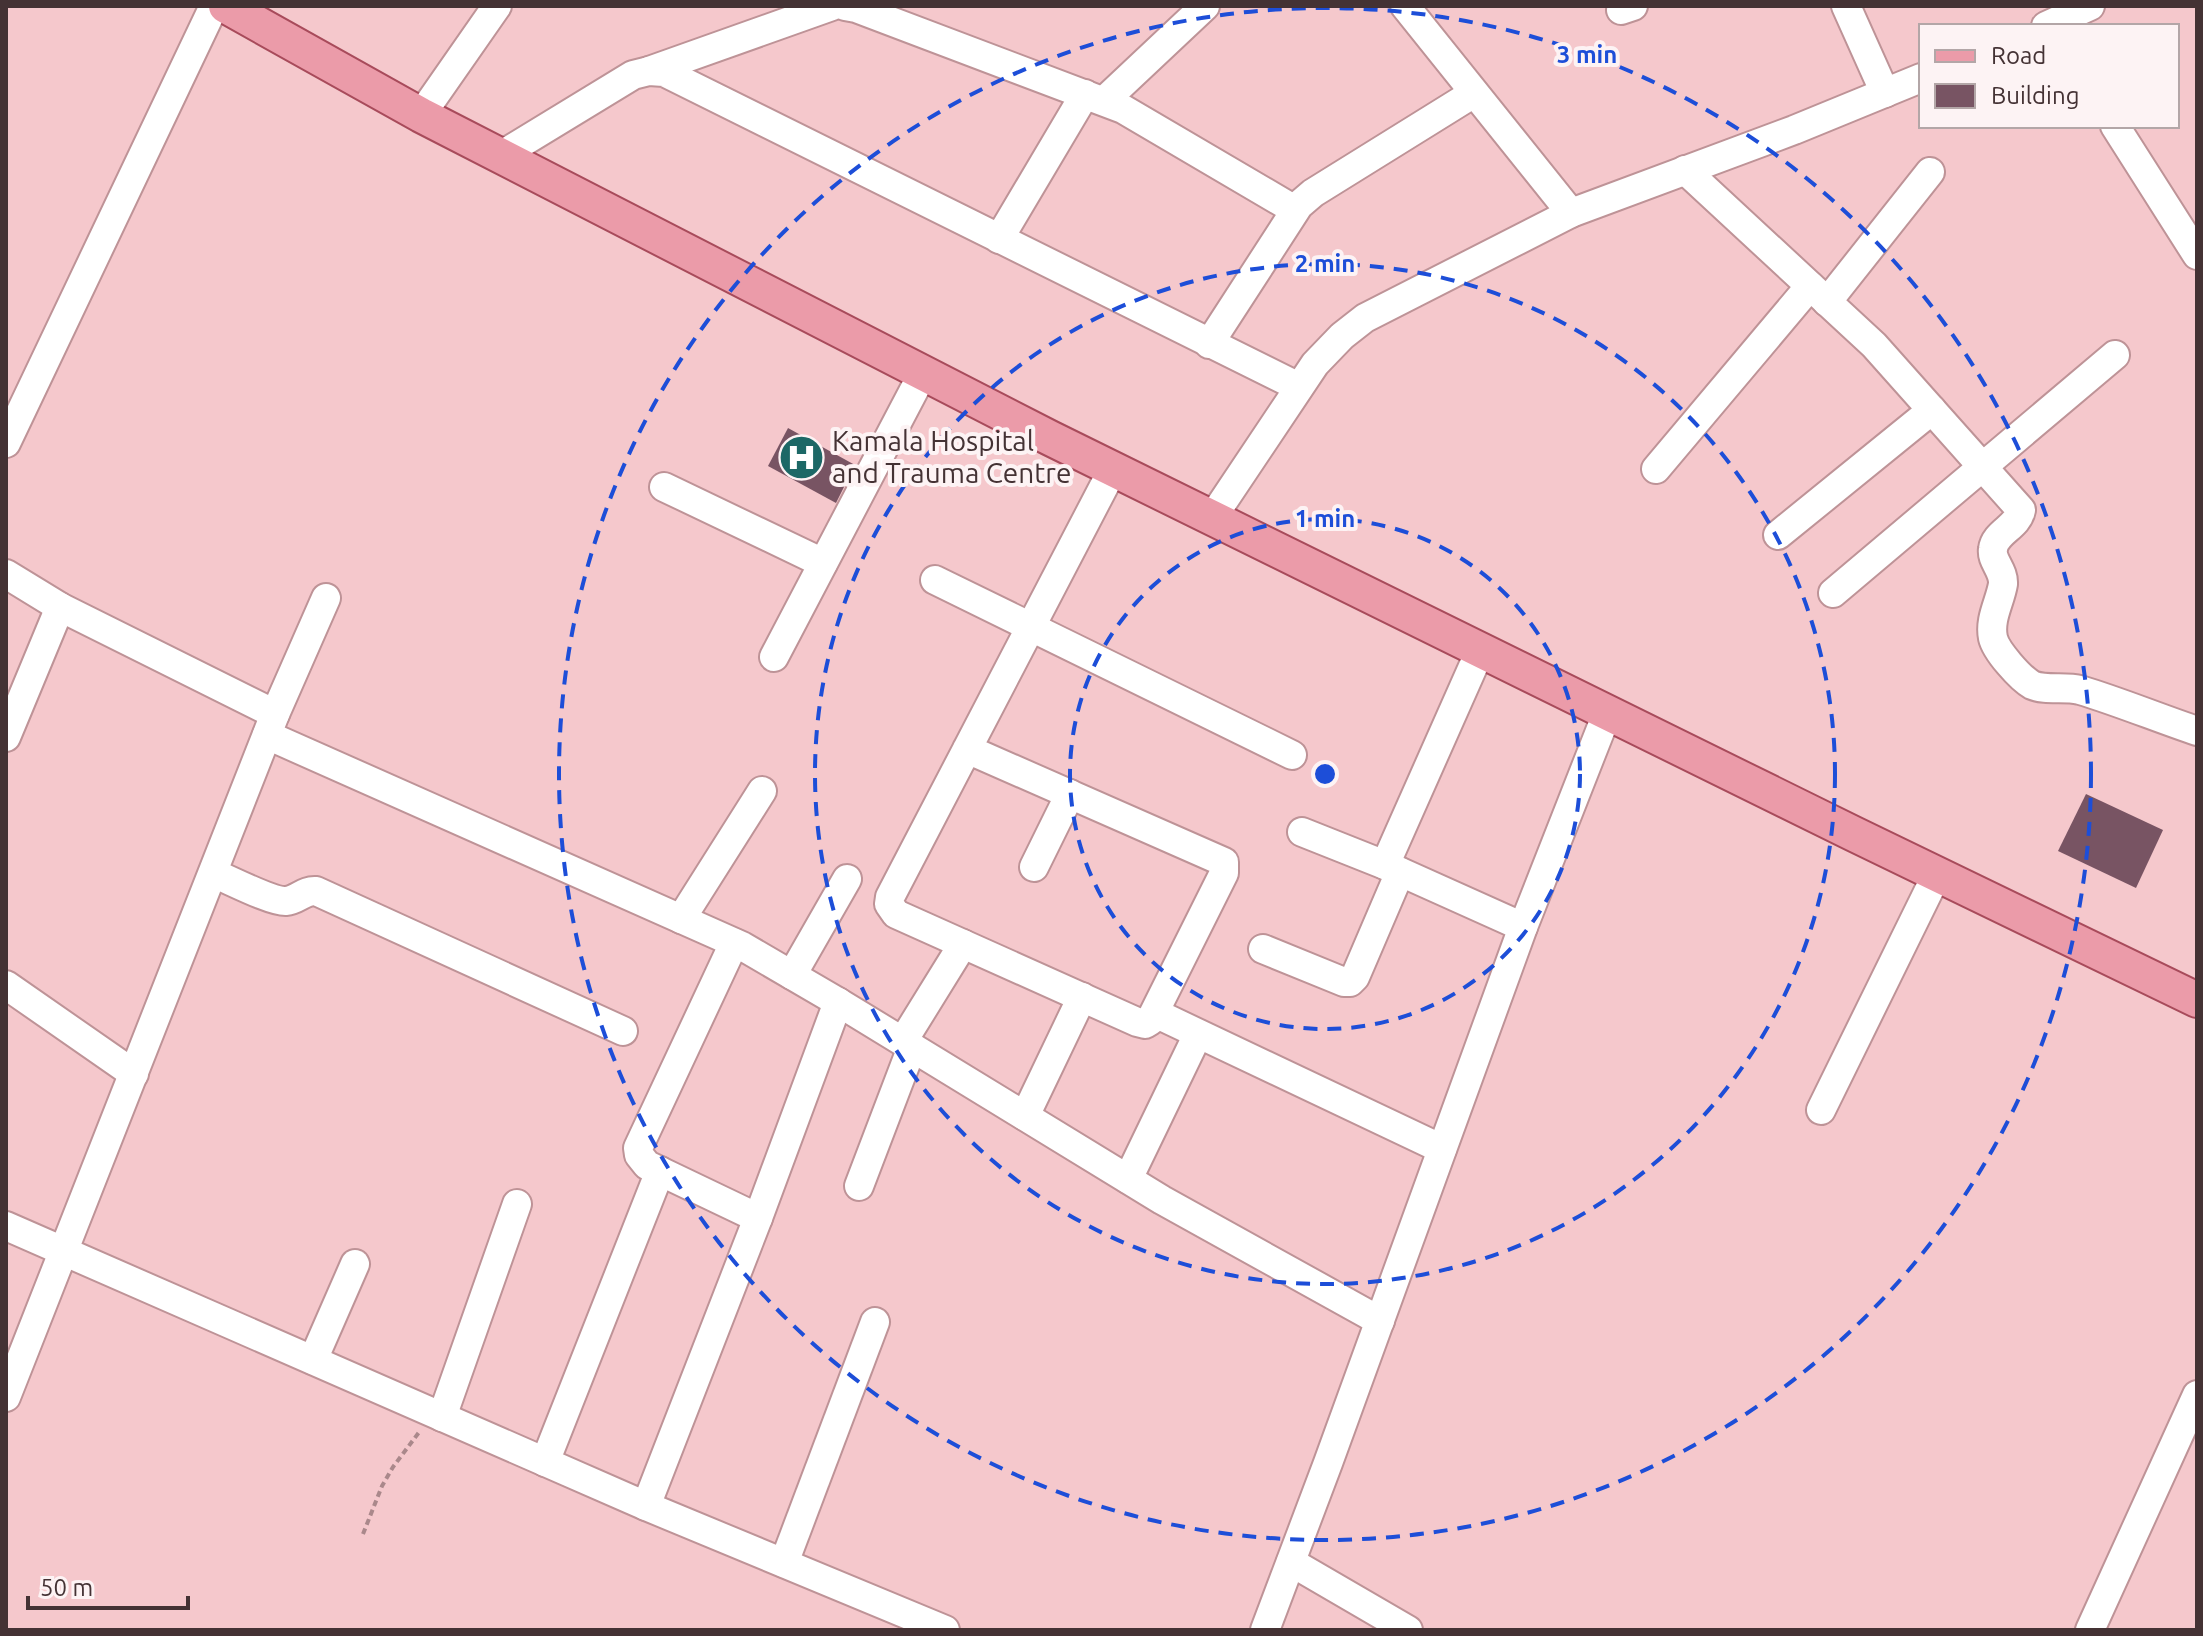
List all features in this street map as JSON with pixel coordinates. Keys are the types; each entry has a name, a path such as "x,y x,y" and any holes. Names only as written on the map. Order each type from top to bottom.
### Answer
{"main road":[{"path":"226,6 267,16 421,115 1113,469 2197,1000"}],"street":[{"path":"6,443 214,6"},
{"path":"421,115 497,6"},
{"path":"500,156 633,75 832,6"},
{"path":"845,6 1123,109 1295,210"},
{"path":"999,239 1095,97 1205,6"},
{"path":"1405,6 1571,213"},
{"path":"1846,6 1885,93"},
{"path":"2051,24 2090,6"},
{"path":"649,71 664,72 1299,387"},
{"path":"1212,518 1315,364 1365,318 1571,213 1794,130 1919,79"},
{"path":"1209,344 1295,210 1313,193 1474,93"},
{"path":"2116,128 2197,255"},
{"path":"1685,170 1874,345 2021,510 2020,517 1993,546 2003,584 1992,626 1993,637 2015,671 2036,687 2079,690 2197,731"},
{"path":"1656,469 1930,172"},
{"path":"1833,593 2115,355"},
{"path":"774,657 923,373"},
{"path":"1778,535 1932,410"},
{"path":"967,749 1224,862 1224,873 1150,1021 1145,1024 1137,1022 896,914 889,904 890,897 967,749 1032,627 1113,469"},
{"path":"664,487 823,563"},
{"path":"6,574 271,724 734,943 838,1002 1185,1213 1380,1321"},
{"path":"935,580 1292,755"},
{"path":"6,1397 271,724 326,598"},
{"path":"6,737 60,607"},
{"path":"1263,949 1344,982 1350,982 1355,977 1393,869 1480,651"},
{"path":"1265,1630 1523,927 1608,711"},
{"path":"681,919 762,791"},
{"path":"1034,867 1070,794"},
{"path":"1302,832 1523,927"},
{"path":"213,873 279,900 292,900 310,890 316,891 623,1031"},
{"path":"1821,1110 1937,874"},
{"path":"792,975 847,879"},
{"path":"734,943 638,1148 642,1160 660,1171 758,1218"},
{"path":"859,1186 908,1044 963,944"},
{"path":"6,985 134,1074"},
{"path":"1025,1116 1082,997"},
{"path":"646,1506 838,1002"},
{"path":"1155,1013 1442,1149"},
{"path":"1128,1179 1198,1034"},
{"path":"545,1462 660,1171"},
{"path":"438,1415 517,1204"},
{"path":"6,1226 646,1506 945,1630"},
{"path":"313,1360 355,1264"},
{"path":"784,1563 875,1322"},
{"path":"2090,1630 2197,1395"},
{"path":"1291,1562 1408,1630"}],"path":[{"path":"363,1534 393,1467 438,1415"}],"building":[{"path":"788,428 855,465 836,503 768,466"},
{"path":"2086,794 2163,830 2136,888 2058,851"}],"place":[{"name":"Kamala Hospital and Trauma Centre","path":"801,457"}]}
